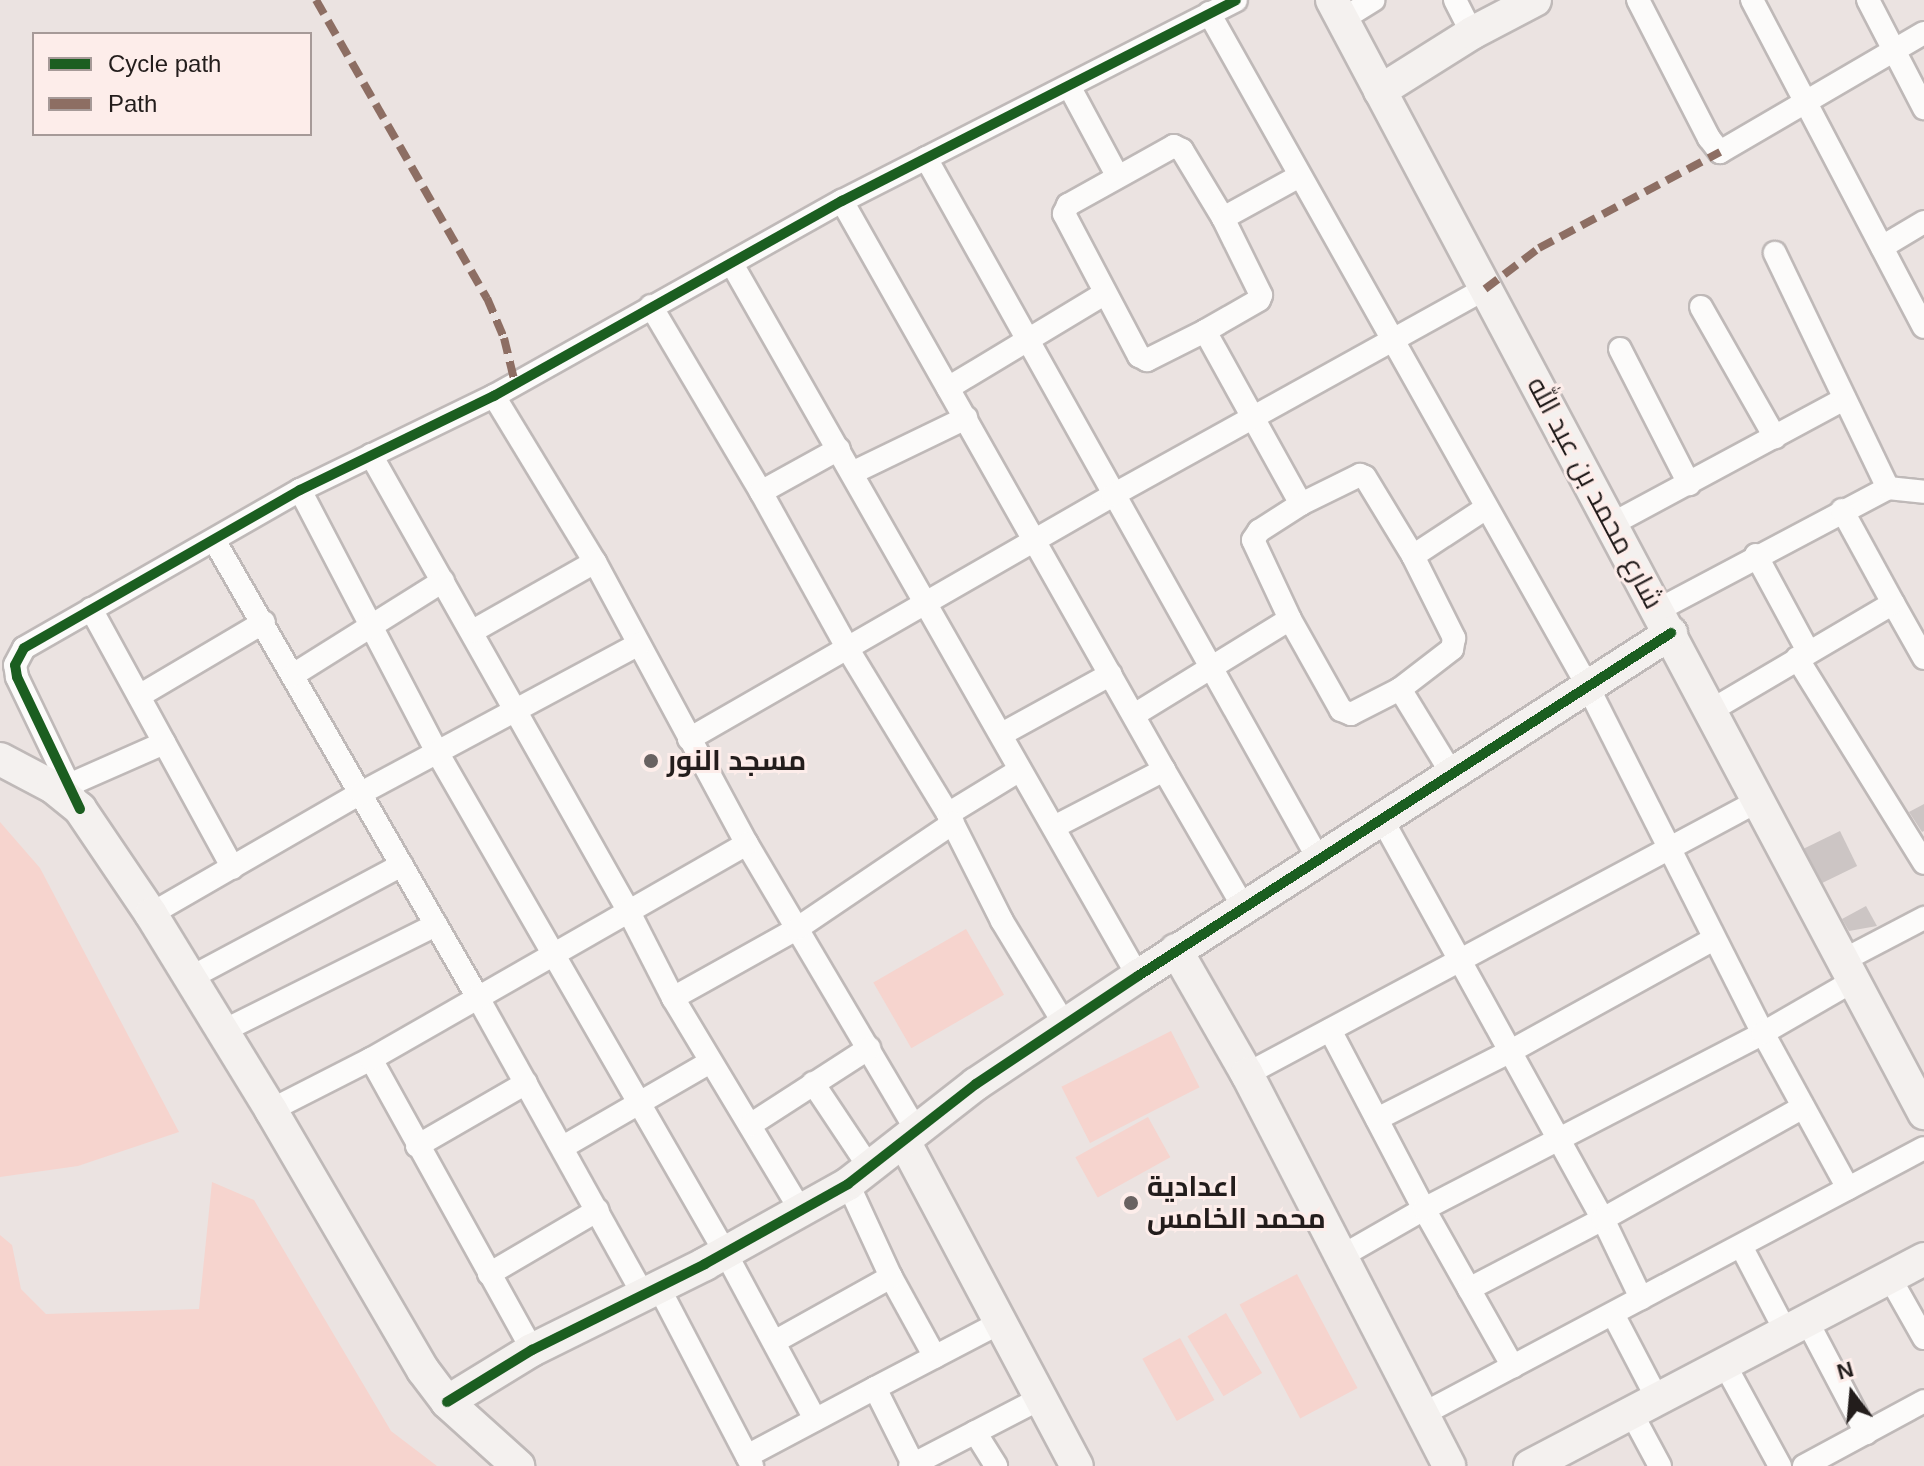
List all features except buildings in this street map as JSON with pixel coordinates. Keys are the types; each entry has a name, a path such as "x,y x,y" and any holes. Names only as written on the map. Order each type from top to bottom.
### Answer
{"street":[{"path":"518,1466 447,1402 404,1342 271,1110 76,796 17,677 15,665 24,648 300,490 494,396 842,201 1236,0"},
{"path":"1338,9 1374,0"},
{"path":"1455,0 1472,33"},
{"path":"1380,91 1472,33 1535,0"},
{"path":"1638,0 1720,152 1924,33"},
{"path":"1752,0 1924,327"},
{"path":"1868,0 1924,108"},
{"name":"شارع محمد بن عبد الله","path":"1338,9 1665,621 1756,802 1924,1113"},
{"path":"1209,13 1298,177 1395,340 1587,685 1714,939 1848,1188"},
{"path":"1069,86 1117,175"},
{"path":"1170,148 1179,148 1223,218 1261,295 1259,300 1152,359 1143,359 1104,294 1064,214 1068,205 1117,175 1170,148"},
{"path":"926,158 1319,860"},
{"path":"1223,218 1298,177"},
{"path":"842,201 1244,908"},
{"path":"1882,247 1924,222"},
{"path":"1775,253 1888,488"},
{"path":"732,264 1138,976"},
{"path":"689,739 849,651 1113,495 1485,289"},
{"path":"948,388 1104,294"},
{"path":"651,306 761,492 849,651 950,819 1002,921 1065,1025"},
{"path":"1701,307 1775,437"},
{"path":"1205,331 1255,416 1301,504"},
{"path":"1620,349 1689,484"},
{"path":"494,396 595,562 747,844 869,1048 1001,1322 1077,1466"},
{"path":"1612,524 1844,399"},
{"path":"852,473 966,418"},
{"path":"761,492 839,449"},
{"path":"371,455 473,631 629,912 673,998 801,1211"},
{"path":"1352,477 1365,477 1413,556 1452,631 1452,649 1400,689 1357,714 1346,713 1290,619 1253,540 1259,531 1301,504 1352,477"},
{"path":"447,1402 532,1350 725,1252 859,1175 976,1084 1176,950 1383,821 1587,685 1665,621 1756,555 1888,488 1924,492"},
{"path":"300,490 369,628 437,752 725,1252 815,1419"},
{"path":"1413,556 1486,508"},
{"path":"1842,510 1924,658"},
{"path":"214,540 264,622 598,1210 650,1289 749,1461 815,1419 1001,1322"},
{"path":"1756,555 1803,654 1924,863"},
{"path":"473,631 595,562"},
{"path":"293,675 443,581"},
{"path":"1710,711 1893,603"},
{"path":"91,609 233,868"},
{"path":"1134,715 1290,619"},
{"path":"139,696 264,622"},
{"path":"151,914 361,793 639,644"},
{"path":"1002,734 1111,674"},
{"path":"1400,689 1452,774"},
{"path":"76,796 164,743"},
{"path":"0,759 76,796"},
{"path":"673,998 798,928 1020,770"},
{"path":"1054,827 1164,770"},
{"path":"1247,1074 1756,802"},
{"path":"1383,821 1603,1219 1641,1298"},
{"path":"271,1110 371,1059 747,844"},
{"path":"190,978 402,865"},
{"path":"1342,1256 1424,1209 1763,1033 1924,918"},
{"path":"223,1031 436,925"},
{"path":"1377,1119 1511,1051 1714,939"},
{"path":"1176,950 1247,1074 1449,1466"},
{"path":"1330,1030 1424,1209 1513,1367"},
{"path":"750,1125 869,1048"},
{"path":"371,1059 532,1350"},
{"path":"563,1147 710,1062"},
{"path":"417,1146 526,1083"},
{"path":"813,1083 859,1175 891,1277 935,1357"},
{"path":"1469,1289 1603,1219 1803,1107"},
{"path":"1421,1415 1924,1148"},
{"path":"489,1274 598,1210"},
{"path":"1741,1246 1866,1433"},
{"path":"1530,1466 1562,1459 1645,1407 1924,1259"},
{"path":"774,1342 891,1277"},
{"path":"1890,1278 1924,1338"},
{"path":"1613,1314 1645,1407 1660,1466"},
{"path":"1725,1365 1780,1466"},
{"path":"875,1388 913,1465 1041,1398"},
{"path":"1804,1466 1924,1401"},
{"path":"975,1432 996,1466"}],"shaded area":[{"path":"0,822 40,868 179,1132 78,1166 0,1177"},
{"path":"966,929 1004,995 911,1048 873,983"},
{"path":"1171,1031 1200,1087 1090,1143 1061,1087"},
{"path":"1148,1117 1170,1157 1098,1197 1075,1157"},
{"path":"212,1182 254,1200 391,1431 437,1466 0,1466 0,1235 12,1245 21,1289 46,1314 199,1309"},
{"path":"1297,1274 1358,1388 1300,1418 1240,1305"},
{"path":"1226,1313 1262,1373 1223,1396 1187,1336"},
{"path":"1180,1338 1214,1400 1177,1421 1142,1359"}],"marked path":[{"path":"316,0 487,298 504,338 515,383"},
{"path":"1485,289 1539,248 1720,152"}],"cycle path":[{"path":"80,809 17,677 15,665 24,648 300,490 494,396 842,201 1236,0"},
{"path":"447,1402 532,1350 705,1264 848,1184 976,1084 1138,976 1671,633"}],"place":[{"name":"مسجد النور","path":"651,761"},
{"name":"اعدادية محمد الخامس","path":"1131,1203"}]}
